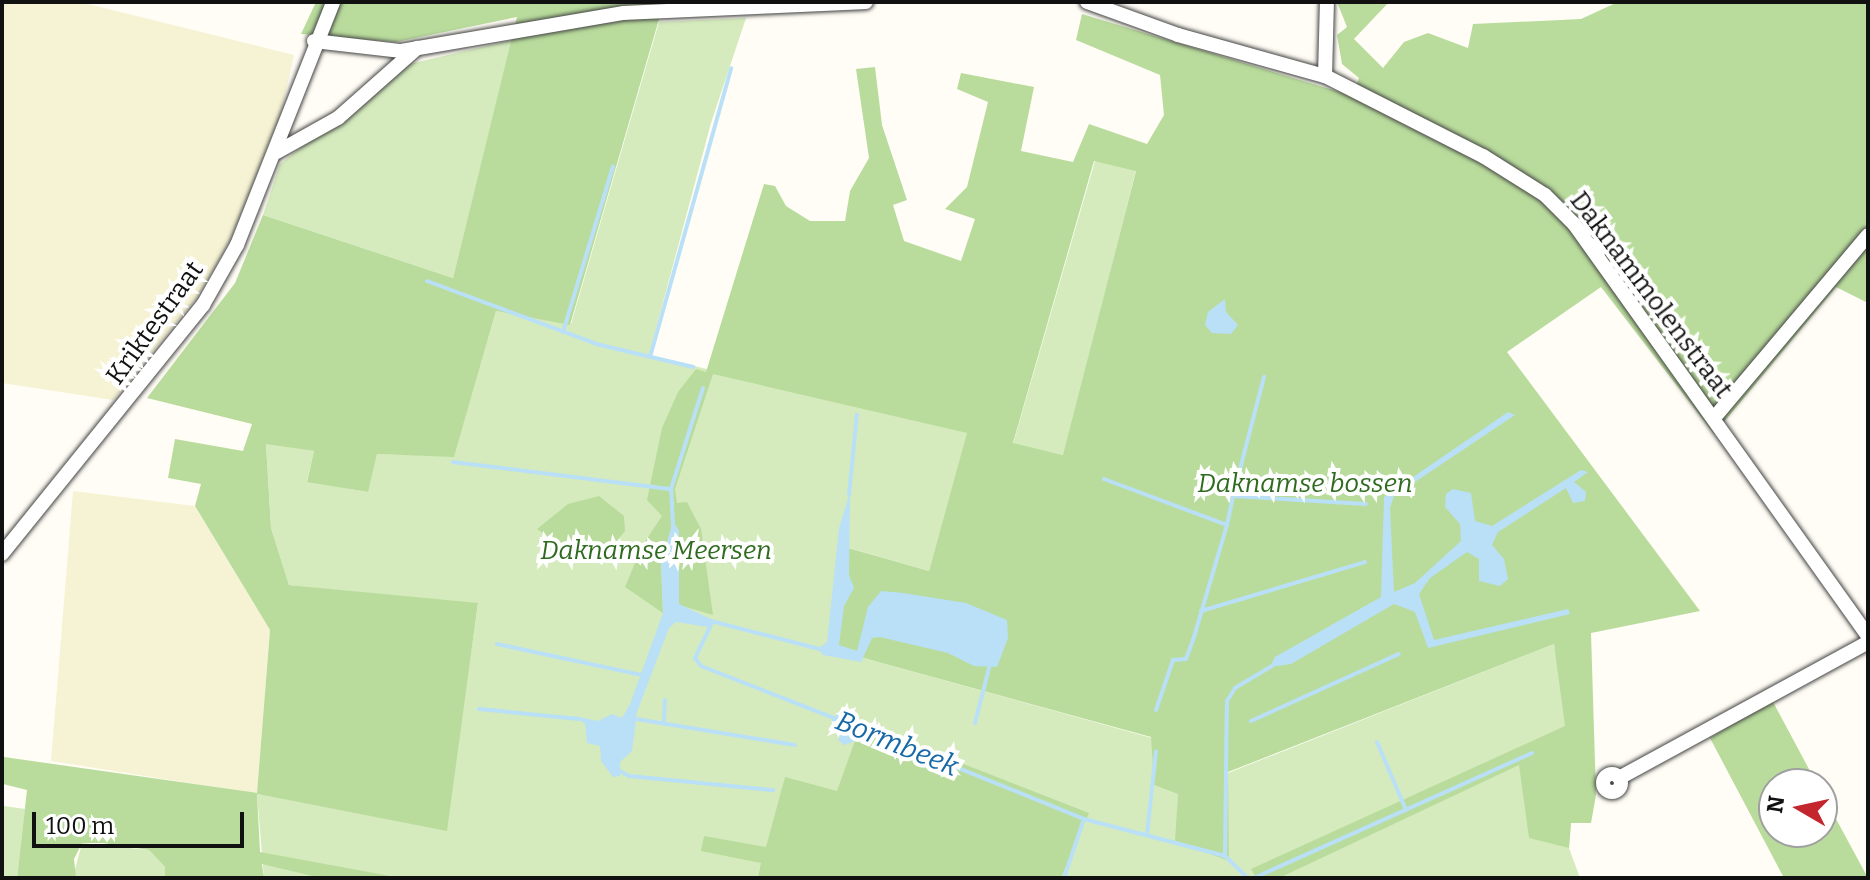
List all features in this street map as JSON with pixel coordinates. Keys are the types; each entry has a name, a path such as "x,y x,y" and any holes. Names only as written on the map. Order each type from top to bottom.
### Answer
{"street":[{"name":"Kriktestraat","path":"2,554 203,305 237,245 277,152 314,41 333,2"},
{"path":"314,41 401,51 624,13 866,2"},
{"name":"Daknammolenstraat","path":"1087,2 1178,35 1325,76 1483,156 1545,195 1574,224 1868,636"},
{"path":"1325,76 1327,2"},
{"path":"277,152 338,118 419,47"},
{"path":"1714,418 1868,235"},
{"path":"1619,778 1868,642"}],"shaded area":[{"path":"2,2 80,2 294,55 281,113 230,241 197,297 113,400 2,383"},
{"path":"73,491 195,506 270,630 257,794 51,761"}],"green space":[{"path":"316,2 664,2 570,325 496,311 454,457 377,454 368,492 307,482 314,451 266,444 271,528 289,585 478,603 447,831 257,794 260,852 401,878 321,878 262,864 264,878 165,878 165,867 149,850 82,843 74,859 76,878 17,878 27,790 3,784 4,757 257,793 270,630 195,506 201,484 168,478 175,439 243,451 252,424 147,398 235,283 263,215 453,278 517,17 396,42 301,34"},
{"name":"Daknamse bossen","path":"1337,2 1389,2 1354,39 1383,68 1404,42 1428,33 1468,48 1473,24 1581,19 1618,2 1868,2 1868,303 1836,287 1714,434 1601,287 1507,352 1700,611 1591,633 1596,795 1591,823 1571,823 1569,848 1529,838 1519,765 1279,878 1256,878 1251,869 1565,726 1554,644 1228,772 1229,861 1175,841 1178,794 1154,785 1151,737 831,649 845,547 929,571 967,433 713,374 675,489 677,503 687,502 701,529 713,615 679,605 679,531 673,522 661,564 663,613 625,587 642,546 662,516 647,500 662,428 678,392 696,369 706,372 764,184 775,186 786,206 810,221 845,221 850,191 869,158 856,69 875,67 882,125 907,200 893,205 904,241 961,261 975,219 945,209 967,187 988,102 957,89 961,73 1034,87 1021,151 1073,162 1089,124 1147,144 1164,115 1160,75 1076,40 1082,14 1353,96 1359,78 1342,64 1337,35 1347,27","holes":["1094,161 1136,171 1063,455 1013,443"]},
{"name":"Daknamse Meersen","path":"746,18 711,123 649,355 968,433 929,571 846,547 831,649 1152,738 1154,785 1178,793 1228,860 1228,773 1554,644 1591,823 1571,823 1569,848 1580,878 264,878 257,794 446,830 478,604 289,585 271,528 266,443 314,451 307,481 367,492 377,454 454,456 496,311 571,324 659,22"},
{"path":"512,40 453,278 263,215 280,164 405,65"},
{"path":"1095,161 1136,170 1064,455 1013,444"},
{"path":"599,496 624,516 625,531 606,554 586,544 557,543 537,529 568,504"},
{"path":"1772,700 1808,768 1758,768 1758,829 1710,738"},
{"path":"861,724 1089,813 1061,878 758,878 761,863 701,851 704,836 766,847 785,777 837,791"},
{"path":"4,806 25,809 17,878 2,878"},
{"path":"1838,823 1868,878 1784,878 1768,848 1838,848"},
{"path":"82,843 149,850 165,867 165,878 73,877"}],"water":[{"path":"1225,299 1226,312 1238,325 1231,334 1212,333 1205,325 1208,312"},
{"path":"1508,412 1515,415 1394,496 1390,508 1394,592 1415,583 1461,541 1460,524 1445,507 1446,494 1453,489 1471,493 1475,521 1492,526 1581,470 1588,472 1574,482 1586,492 1585,501 1573,503 1566,488 1498,532 1492,545 1504,559 1508,579 1500,586 1479,581 1479,559 1467,552 1430,578 1419,594 1434,640 1568,609 1570,614 1428,648 1415,612 1394,604 1291,664 1270,667 1275,657 1381,597 1384,497"},
{"path":"850,492 849,575 854,588 844,606 839,645 857,651 868,607 881,591 903,593 966,603 1007,620 1008,638 997,667 974,666 948,653 880,637 872,638 861,662 823,655 818,649 827,642 839,528"},
{"path":"673,521 679,531 679,604 717,622 708,627 676,622 669,628 637,712 632,751 620,762 620,776 613,777 601,761 600,746 587,743 585,724 574,716 598,721 612,714 622,718 630,704 663,613 661,564"},
{"path":"839,712 875,725 876,734 844,745 838,740 844,726 831,721"}],"waterway":[{"path":"650,357 731,68"},
{"path":"563,332 613,166"},
{"path":"427,281 596,344 693,367"},
{"path":"1264,377 1233,496 1366,504"},
{"path":"673,525 671,489 703,388"},
{"path":"849,495 857,414"},
{"path":"453,462 671,489"},
{"path":"1104,479 1227,525 1233,496"},
{"path":"1156,710 1173,660 1186,659 1227,525"},
{"path":"1201,611 1365,562"},
{"path":"711,621 823,650"},
{"name":"Bormbeek","path":"711,625 695,658 701,666 836,719"},
{"path":"497,644 646,676"},
{"path":"1251,721 1399,654"},
{"path":"1225,856 1227,701 1235,688 1272,666"},
{"path":"975,723 989,668"},
{"path":"664,724 665,700"},
{"path":"479,709 579,719"},
{"path":"636,719 795,745"},
{"name":"Bormbeek","path":"874,734 1084,819 1064,878"},
{"path":"1377,742 1406,810"},
{"path":"1147,834 1156,751"},
{"path":"1254,878 1532,753"},
{"path":"618,770 629,776 773,790"},
{"path":"1084,819 1225,856 1248,878"}]}
